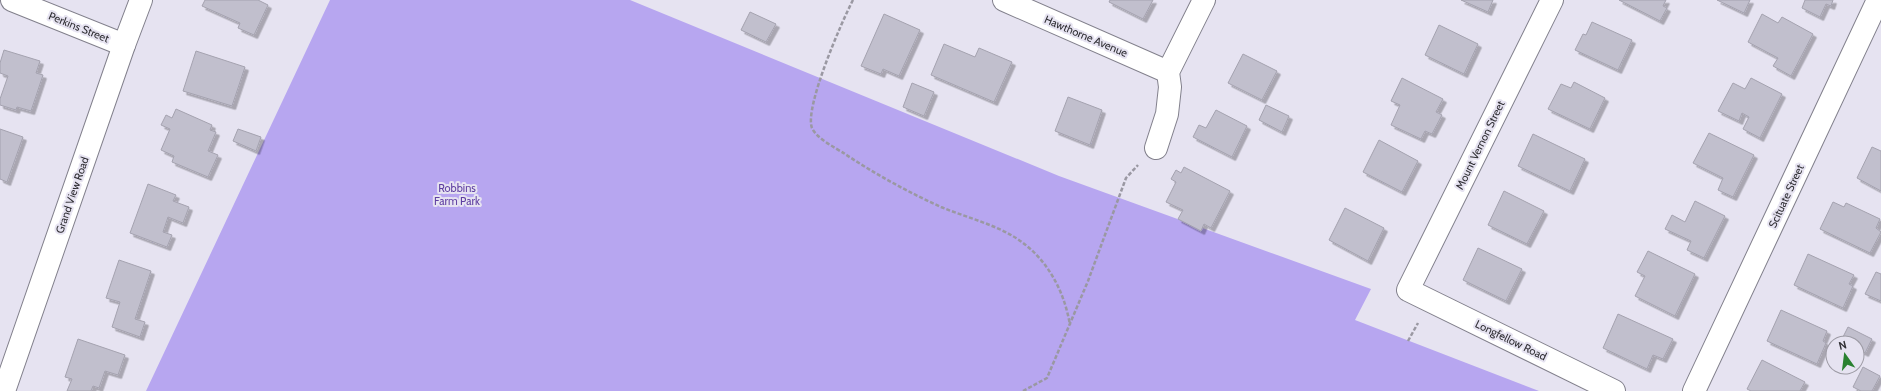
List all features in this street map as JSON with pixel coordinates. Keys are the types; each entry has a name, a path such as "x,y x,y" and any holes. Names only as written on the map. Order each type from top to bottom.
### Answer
{"street":[{"name":"Perkins Street","path":"12,0 124,45"},
{"name":"Grand View Road","path":"4,391 141,0"},
{"name":"Hawthorne Avenue","path":"1004,0 1168,72"},
{"path":"1156,148 1167,114 1170,87 1168,72 1204,0"},
{"name":"Mount Vernon Street","path":"1408,290 1552,0"},
{"name":"Scituate Street","path":"1694,391 1878,0"},
{"name":"Longfellow Road","path":"1408,290 1614,391"}],"path":[{"path":"853,0 842,23 813,102 810,120 812,129 821,138 857,162 895,184 940,206 1015,237 1027,246 1051,271 1063,297 1070,325"},
{"path":"1023,391 1047,378 1070,325 1126,178 1131,171 1156,148"}],"green space":[{"name":"Robbins Farm Park","path":"330,0 630,0 1059,176 1371,289 1355,320 1539,391 146,391"}],"building":[{"path":"205,0 258,0 268,5 254,35 238,28 240,23 202,6"},
{"path":"1110,0 1153,0 1143,19 1109,2"},
{"path":"1461,0 1493,0 1488,12"},
{"path":"1619,0 1666,0 1663,6 1667,8 1660,21"},
{"path":"1717,0 1750,0 1744,13"},
{"path":"1805,0 1833,0 1831,6 1826,4 1820,17 1802,8"},
{"path":"750,12 776,24 766,42 741,30"},
{"path":"884,14 920,30 899,76 883,69 881,74 861,66"},
{"path":"1762,14 1778,23 1782,17 1813,34 1791,76 1773,66 1778,58 1748,42"},
{"path":"1592,22 1632,40 1618,70 1575,50 1583,34 1586,35"},
{"path":"1439,25 1478,44 1464,74 1425,55"},
{"path":"944,44 975,57 979,48 1012,62 994,102 931,75"},
{"path":"4,50 40,61 36,73 43,75 31,111 17,107 16,110 0,105 0,99 8,76 0,73 0,63"},
{"path":"196,51 245,67 232,106 183,91"},
{"path":"1243,54 1277,71 1262,100 1228,83"},
{"path":"1402,78 1443,99 1436,112 1442,115 1432,134 1425,131 1421,139 1391,125 1400,105 1391,101"},
{"path":"1751,78 1782,94 1760,138 1743,129 1749,117 1742,113 1739,121 1718,111 1733,83 1745,89"},
{"path":"1574,82 1605,98 1590,129 1548,109 1561,84 1571,88"},
{"path":"912,83 934,92 924,116 903,107"},
{"path":"1068,97 1102,110 1090,145 1055,131"},
{"path":"1266,105 1289,116 1282,132 1259,120"},
{"path":"176,109 212,125 210,130 216,132 208,151 218,155 208,177 172,162 174,156 161,150 170,129 161,125 166,115 172,118"},
{"path":"1216,110 1247,126 1232,157 1193,137 1199,125 1206,128"},
{"path":"0,129 23,137 7,182 0,179"},
{"path":"238,129 261,137 256,151 233,141"},
{"path":"1709,133 1754,155 1733,197 1718,190 1723,178 1693,163"},
{"path":"1533,134 1585,159 1570,191 1518,166"},
{"path":"1379,140 1418,161 1402,192 1363,172"},
{"path":"1872,147 1881,151 1881,191 1857,178"},
{"path":"1184,167 1230,191 1211,228 1204,224 1201,231 1178,219 1183,210 1166,202 1176,182 1171,179 1176,170 1181,173"},
{"path":"148,184 176,195 173,201 189,207 183,223 168,217 163,232 172,235 167,247 130,233"},
{"path":"1504,191 1544,211 1527,244 1488,225"},
{"path":"1695,201 1725,216 1704,258 1687,250 1691,241 1665,229 1672,215 1685,222"},
{"path":"1833,202 1844,207 1846,203 1880,219 1876,228 1881,232 1870,253 1820,229"},
{"path":"1345,208 1384,228 1368,261 1329,240"},
{"path":"1478,248 1522,269 1506,301 1463,280"},
{"path":"1648,251 1695,274 1675,316 1635,296 1645,276 1637,272"},
{"path":"1808,254 1854,275 1849,284 1853,286 1843,308 1794,285"},
{"path":"119,260 151,271 135,319 145,322 140,337 112,327 120,302 106,298"},
{"path":"1876,272 1881,274 1881,301 1865,294"},
{"path":"1781,310 1827,331 1823,341 1825,342 1825,345 1817,364 1767,341"},
{"path":"1618,314 1673,339 1663,359 1653,355 1647,369 1603,348"},
{"path":"1848,327 1864,335 1844,335"},
{"path":"1865,336 1872,339 1865,353"},
{"path":"78,339 125,355 118,375 105,371 99,388 93,386 91,391 67,391 72,379 65,377"},
{"path":"1762,360 1805,382 1800,391 1751,391 1747,389"},
{"path":"1865,368 1880,376 1872,391 1861,391 1853,387 1859,375 1865,375"}]}
